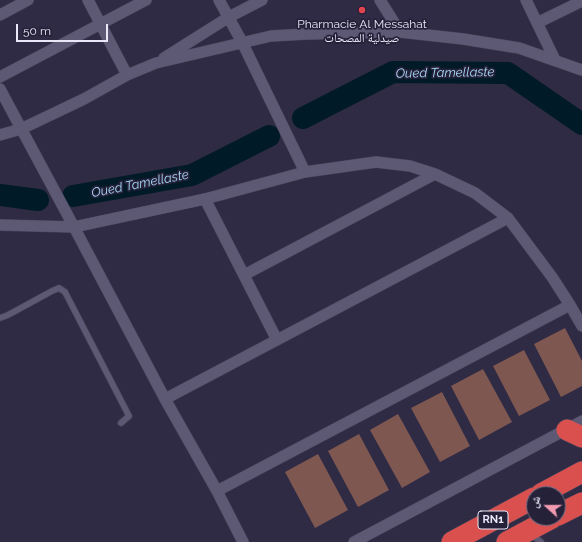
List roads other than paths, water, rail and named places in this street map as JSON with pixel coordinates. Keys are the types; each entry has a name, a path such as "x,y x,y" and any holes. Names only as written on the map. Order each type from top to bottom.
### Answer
{"highway":[{"path":"556,486 582,472"},
{"name":"RN1","path":"452,542 526,502"},
{"path":"566,511 582,503"},
{"name":"RN1","path":"507,542 534,537 544,526"}],"street":[{"path":"0,15 28,0"},
{"path":"88,0 127,75"},
{"path":"0,77 146,0"},
{"path":"219,0 242,42 306,172"},
{"path":"156,63 229,18 262,0"},
{"path":"380,0 400,32"},
{"path":"526,0 555,60"},
{"path":"537,23 582,1"},
{"path":"0,135 22,128 84,99 127,75 156,63 271,36 400,32 463,39 512,47 582,70"},
{"path":"0,89 74,226 164,399 217,492 243,542"},
{"path":"0,225 74,226 204,199 306,172 376,162 410,166 435,174 475,192 508,218 548,272 582,326"},
{"path":"244,275 435,174"},
{"path":"204,199 277,340"},
{"path":"164,399 508,218"},
{"path":"217,492 570,305"},
{"path":"354,542 577,429"}],"lane":[{"path":"0,318 59,288 65,292 129,416 121,423"}],"waterway":[{"name":"Oued Tamellaste","path":"303,118 393,72 508,73 582,124"},
{"name":"Oued Tamellaste","path":"73,196 192,175 269,136"},
{"name":"Oued Tamellaste","path":"0,195 38,200"}],"place":[{"name":"Pharmacie Al Messahat صيدلية المصحات","path":"362,10"}]}
